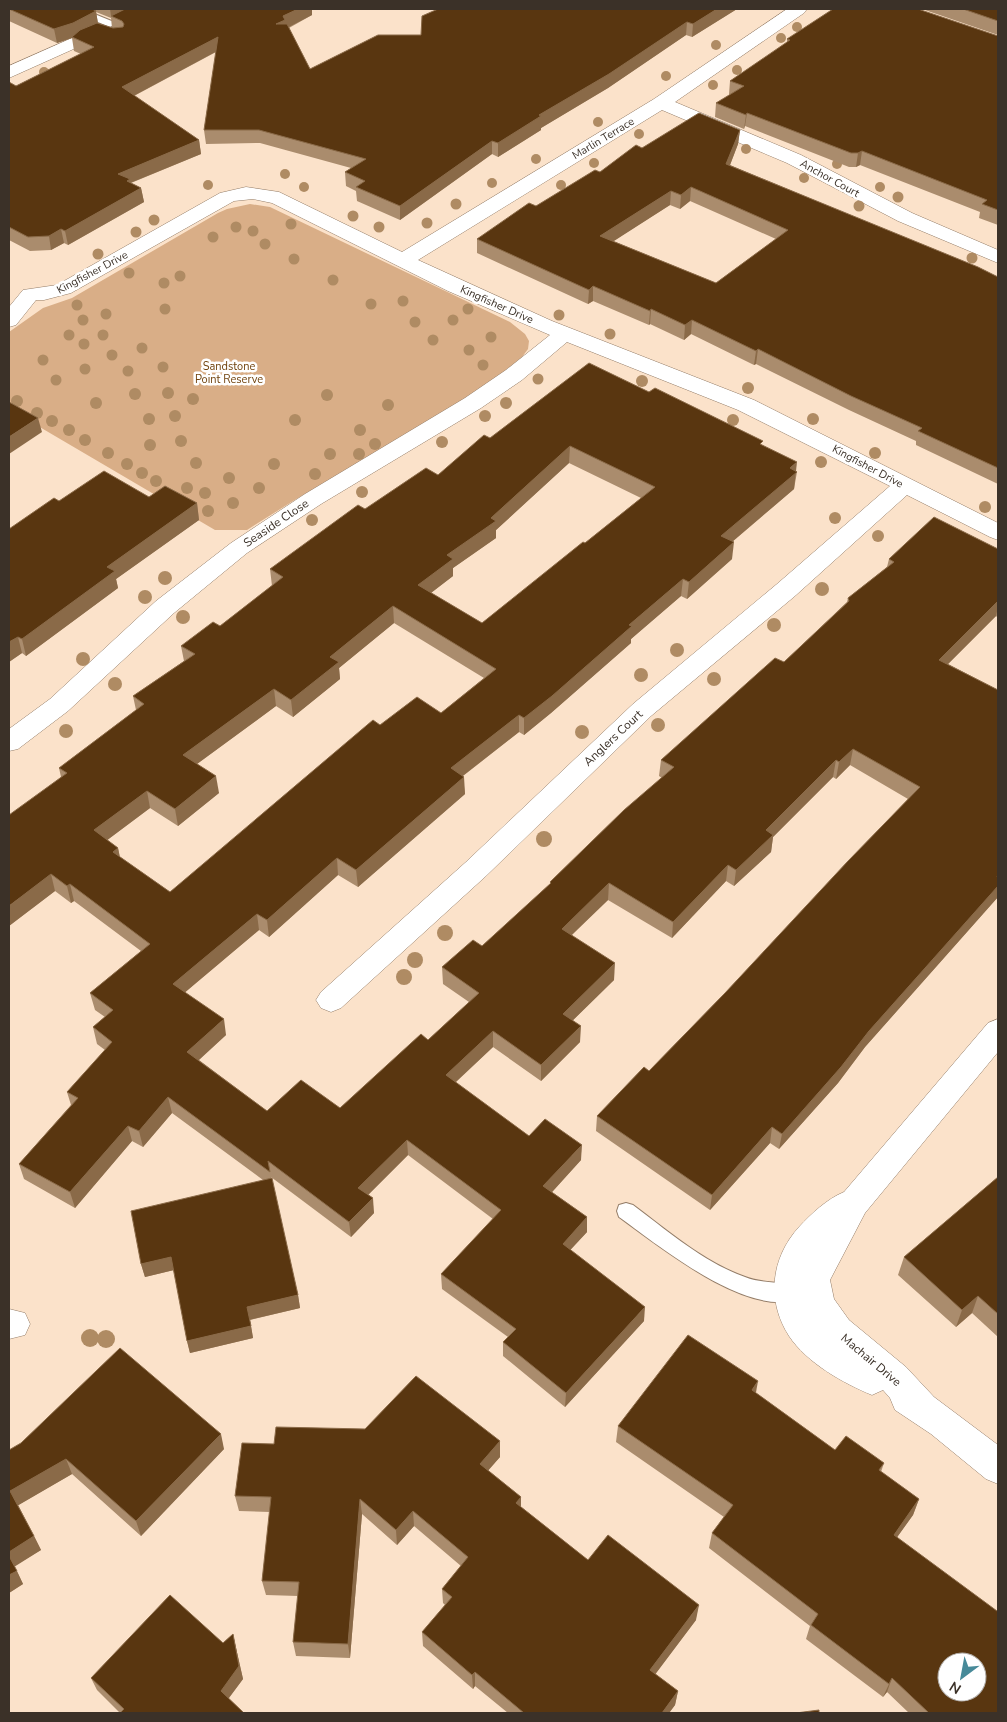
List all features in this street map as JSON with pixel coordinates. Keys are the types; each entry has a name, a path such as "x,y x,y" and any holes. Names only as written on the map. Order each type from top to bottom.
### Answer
{"street":[{"name":"Marlin Terrace","path":"404,260 660,102 798,9"},
{"path":"9,74 76,42"},
{"path":"9,53 30,63"},
{"name":"Anchor Court","path":"660,102 794,159 905,218 998,257"},
{"name":"Kingfisher Drive","path":"9,290 30,294 44,294 64,289 220,201 242,193 261,193 279,199 501,306 745,404 998,532"},
{"path":"9,321 30,294"},
{"name":"Seaside Close","path":"9,742 60,705 165,607 239,548 313,499 473,403 514,375 565,333"},
{"name":"Anglers Court","path":"331,1000 476,869 642,710 799,579 904,486"},
{"name":"Machair Drive","path":"998,1031 854,1203 835,1213 810,1238 791,1271 803,1292 795,1312 802,1328 836,1358 922,1408 966,1440 998,1467"}],"lane":[{"path":"92,16 113,27"},
{"path":"626,1210 702,1265 726,1278 756,1290 772,1293 803,1292"}],"green space":[{"name":"Sandstone Point Reserve","path":"250,204 270,207 510,322 525,334 529,341 528,349 522,357 501,374 451,408 247,530 215,530 9,409 9,332 43,308 72,298 218,213"}],"building":[{"path":"9,9 92,9 96,11 73,23 54,29"},
{"path":"125,9 298,9 283,16 285,20 276,24 287,24 310,69 378,35 421,35 422,16 438,9 717,9 693,24 687,22 609,74 539,115 541,116 498,143 492,141 400,206 356,187 365,181 345,172 366,159 259,130 204,130 218,37 122,87 199,140 118,174 130,179 127,181 141,188 65,231 61,229 49,236 28,237 9,227 9,82 16,86 94,47 72,37 80,30 97,23 113,28 123,27 122,21 111,16"},
{"path":"833,9 918,9 998,36 998,210 982,204 987,200 862,151 851,153 716,103 744,86 730,81 790,40 787,39"},
{"path":"963,9 998,9 998,21"},
{"path":"699,113 740,130 726,164 978,267 998,277 998,468 918,431 922,428 851,396 758,349 756,351 692,320 685,325 593,286 589,290 477,239 529,203 536,206 595,170 600,172 636,145 642,148","holes":["691,187 788,230 716,283 600,236 671,191 681,195"]},
{"path":"589,363 649,392 655,388 763,441 760,444 797,462 790,468 797,472 721,536 734,542 689,582 683,579 629,625 632,626 552,696 524,718 519,715 451,768 464,777 356,870 337,858 267,920 257,914 173,984 224,1019 187,1052 267,1111 301,1080 340,1108 421,1034 428,1040 479,993 442,967 473,940 482,946 551,883 624,810 674,767 661,760 775,658 784,662 849,601 848,598 894,562 889,559 934,517 998,549 998,601 939,660 998,690 998,886 869,1031 841,1067 782,1134 772,1127 712,1195 597,1116 644,1067 649,1071 920,787 853,749 839,762 836,760 766,830 773,835 736,870 728,865 673,922 609,883 562,929 615,963 563,1014 581,1026 541,1065 493,1031 446,1075 529,1136 545,1119 582,1145 543,1186 587,1217 563,1244 645,1307 566,1393 503,1342 516,1329 441,1274 501,1210 407,1140 358,1188 373,1198 349,1222 268,1161 270,1172 168,1097 139,1131 128,1126 70,1192 19,1164 78,1098 67,1092 112,1042 93,1027 113,1010 90,993 150,944 70,884 67,886 51,874 9,906 9,815 67,773 59,768 144,704 133,696 195,654 181,646 213,622 220,626 283,577 270,569 358,505 365,509 426,468 438,475 484,435 490,438","holes":["570,446 655,487 482,623 418,585 453,559 447,555 496,521 491,518","393,606 496,669 441,713 417,697 380,725 373,720 170,892 113,852 118,848 94,830 147,791 175,809 216,776 183,755 274,689 291,700 339,662 330,657"]},
{"path":"9,402 38,418 9,437"},
{"path":"104,471 149,497 165,486 197,503 107,567 115,571 22,639 18,637 9,642 9,529 54,498 59,501"},
{"path":"998,1177 998,1314 978,1296 962,1310 904,1257"},
{"path":"272,1178 298,1295 247,1307 251,1326 187,1341 171,1257 141,1264 131,1211"},
{"path":"688,1335 758,1381 752,1390 835,1450 846,1436 884,1463 879,1470 919,1499 894,1535 998,1611 998,1713 929,1713 892,1678 889,1684 811,1625 818,1614 712,1533 733,1505 618,1426"},
{"path":"120,1348 221,1434 136,1521 66,1459 10,1491 34,1536 9,1552 9,1450 21,1443"},
{"path":"416,1376 500,1441 480,1464 521,1497 516,1503 588,1560 608,1535 699,1605 650,1670 678,1691 662,1713 524,1713 475,1672 472,1675 422,1632 452,1597 442,1589 468,1557 413,1511 396,1530 360,1499 348,1644 293,1642 299,1582 262,1581 271,1497 235,1496 242,1443 274,1444 276,1427 365,1429"},
{"path":"9,1556 17,1571 9,1575"},
{"path":"170,1595 223,1643 233,1634 239,1666 221,1691 244,1713 120,1713 124,1709 91,1678"},
{"path":"819,1710 819,1713 796,1713"}]}
